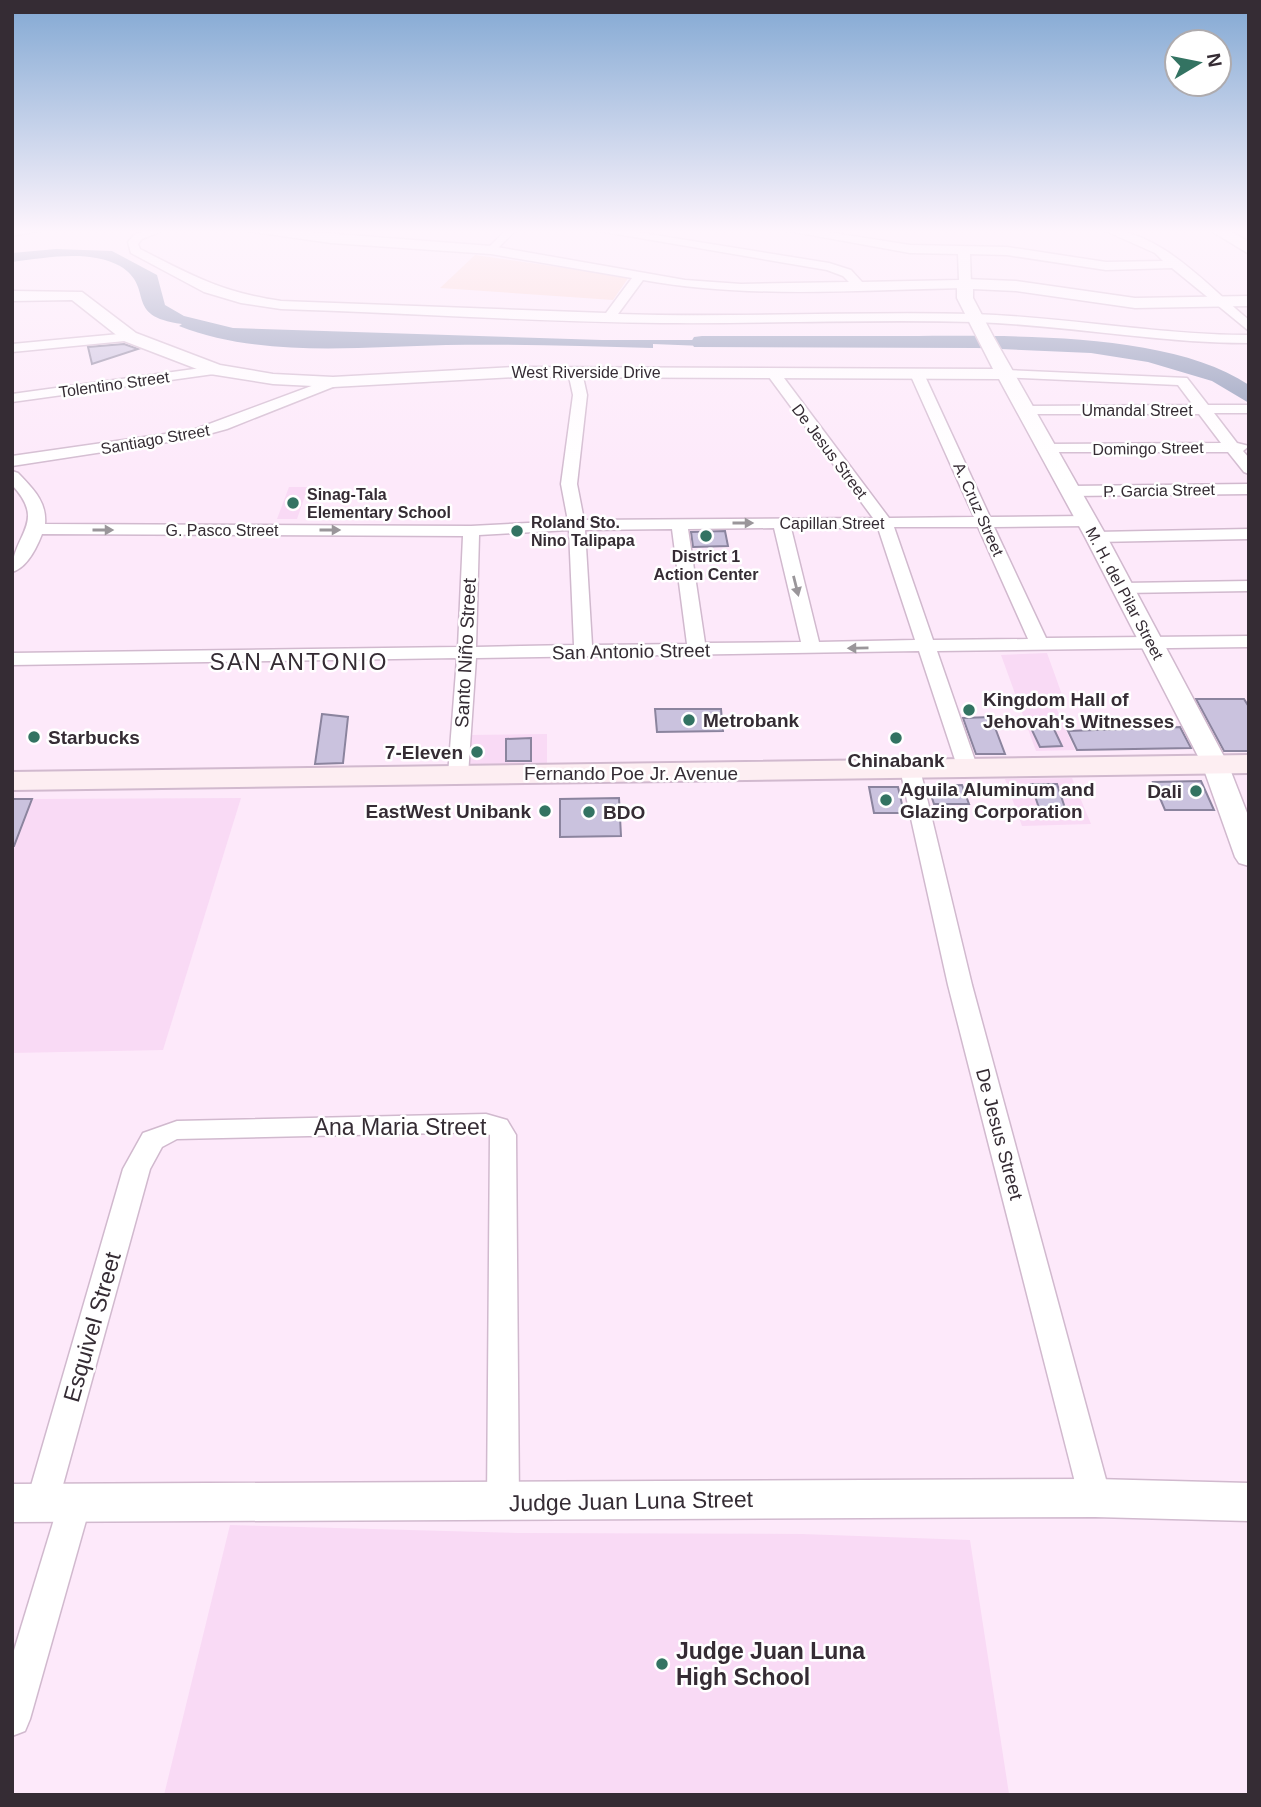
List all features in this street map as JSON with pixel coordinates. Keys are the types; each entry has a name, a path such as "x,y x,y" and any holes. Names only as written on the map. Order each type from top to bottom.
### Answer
{"main road":[{"name":"Fernando Poe Jr. Avenue","path":"12,781 1249,764"}],"street":[{"name":"West Riverside Drive","path":"100,313 130,337 216,370 273,379 333,382 515,372 1004,374 1182,381 1203,410"},
{"path":"530,313 712,320 835,316 975,318 1072,323 1197,339 1249,339"},
{"name":"M. H. del Pilar Street","path":"973,313 1152,642 1215,764 1249,857"},
{"path":"1233,313 1249,327"},
{"path":"12,348 130,337"},
{"name":"Tolentino Street","path":"12,398 216,370"},
{"path":"575,372 580,395 569,484 577,525 583,651"},
{"name":"De Jesus Street","path":"773,373 884,522 968,769"},
{"name":"A. Cruz Street","path":"917,374 1040,645"},
{"name":"Santiago Street","path":"12,461 194,434 222,426 333,382"},
{"name":"Umandal Street","path":"1025,410 1249,410"},
{"path":"1203,410 1249,469"},
{"name":"Domingo Street","path":"1046,449 1249,447"},
{"path":"12,476 36,505 34,529 23,556 12,567"},
{"name":"P. Garcia Street","path":"1070,491 1249,489"},
{"name":"Capillan Street","path":"577,525 984,521 1091,529 1249,534"},
{"path":"679,523 697,650"},
{"path":"781,523 812,649"},
{"name":"G. Pasco Street","path":"34,529 471,531 577,525"},
{"name":"Santo Niño Street","path":"458,775 467,652 471,531"},
{"path":"1122,588 1249,586"},
{"name":"San Antonio Street","path":"12,659 1249,642"},
{"name":"De Jesus Street","path":"910,769 960,985 1095,1498"},
{"name":"Ana Maria Street","path":"142,1150 162,1132 177,1130 486,1124 498,1127 503,1135 503,1503"},
{"name":"Esquivel Street","path":"12,1720 43,1503 142,1150"},
{"name":"Judge Juan Luna Street","path":"43,1503 503,1503 1095,1498 1249,1502"}],"shaded area":[{"name":"Sinag-Tala Elementary School","path":"289,487 308,487 297,519 277,519"},
{"path":"1047,653 1065,703 1055,705 1075,750 1036,751 1001,655"},
{"path":"547,734 547,764 465,764 468,735"},
{"path":"1072,778 1091,824 1022,826 1005,779"},
{"path":"241,798 163,1050 12,1053 12,852 32,799"},
{"path":"230,1525 518,1533 802,1534 970,1540 1009,1794 164,1795"}],"water":[{"path":"151,313 179,313 233,328 602,340 751,340 750,343 703,346 653,344 653,348 549,345 276,347 210,336"}],"building":[{"path":"124,344 138,349 92,364 88,347"},
{"path":"725,531 728,546 693,547 691,532"},
{"path":"1196,699 1244,699 1249,707 1249,751 1224,751"},
{"name":"Metrobank","path":"655,709 721,709 723,731 657,732"},
{"path":"322,714 348,717 343,763 315,764"},
{"path":"991,717 1005,754 976,754 963,718"},
{"path":"1052,725 1062,746 1040,747 1030,726"},
{"path":"1180,727 1191,748 1077,750 1068,731"},
{"path":"531,738 531,761 506,761 506,739"},
{"path":"1201,781 1214,810 1165,810 1153,782"},
{"path":"1031,784 1057,784 1065,808 1039,808"},
{"path":"962,785 969,804 934,804 928,786"},
{"name":"Aguila Aluminum and Glazing Corporation","path":"869,787 898,787 904,813 874,813"},
{"name":"BDO","path":"619,798 621,836 560,837 560,799"},
{"path":"12,799 32,799 14,846 12,846"}],"waterway":[{"path":"702,342 977,342 1091,347 1150,356 1220,376 1249,396"}],"place":[{"name":"Sinag-Tala Elementary School","path":"293,503"},
{"name":"Roland Sto. Nino Talipapa","path":"517,531"},
{"name":"District 1 Action Center","path":"706,536"},
{"name":"Kingdom Hall of Jehovah's Witnesses","path":"969,710"},
{"name":"Metrobank","path":"689,720"},
{"name":"Starbucks","path":"34,737"},
{"name":"Chinabank","path":"896,738"},
{"name":"7-Eleven","path":"477,752"},
{"name":"Dali","path":"1196,791"},
{"name":"Aguila Aluminum and Glazing Corporation","path":"886,800"},
{"name":"EastWest Unibank","path":"545,811"},
{"name":"BDO","path":"589,812"},
{"name":"Judge Juan Luna High School","path":"662,1664"}],"district":[{"name":"SAN ANTONIO","path":"299,662"}]}
